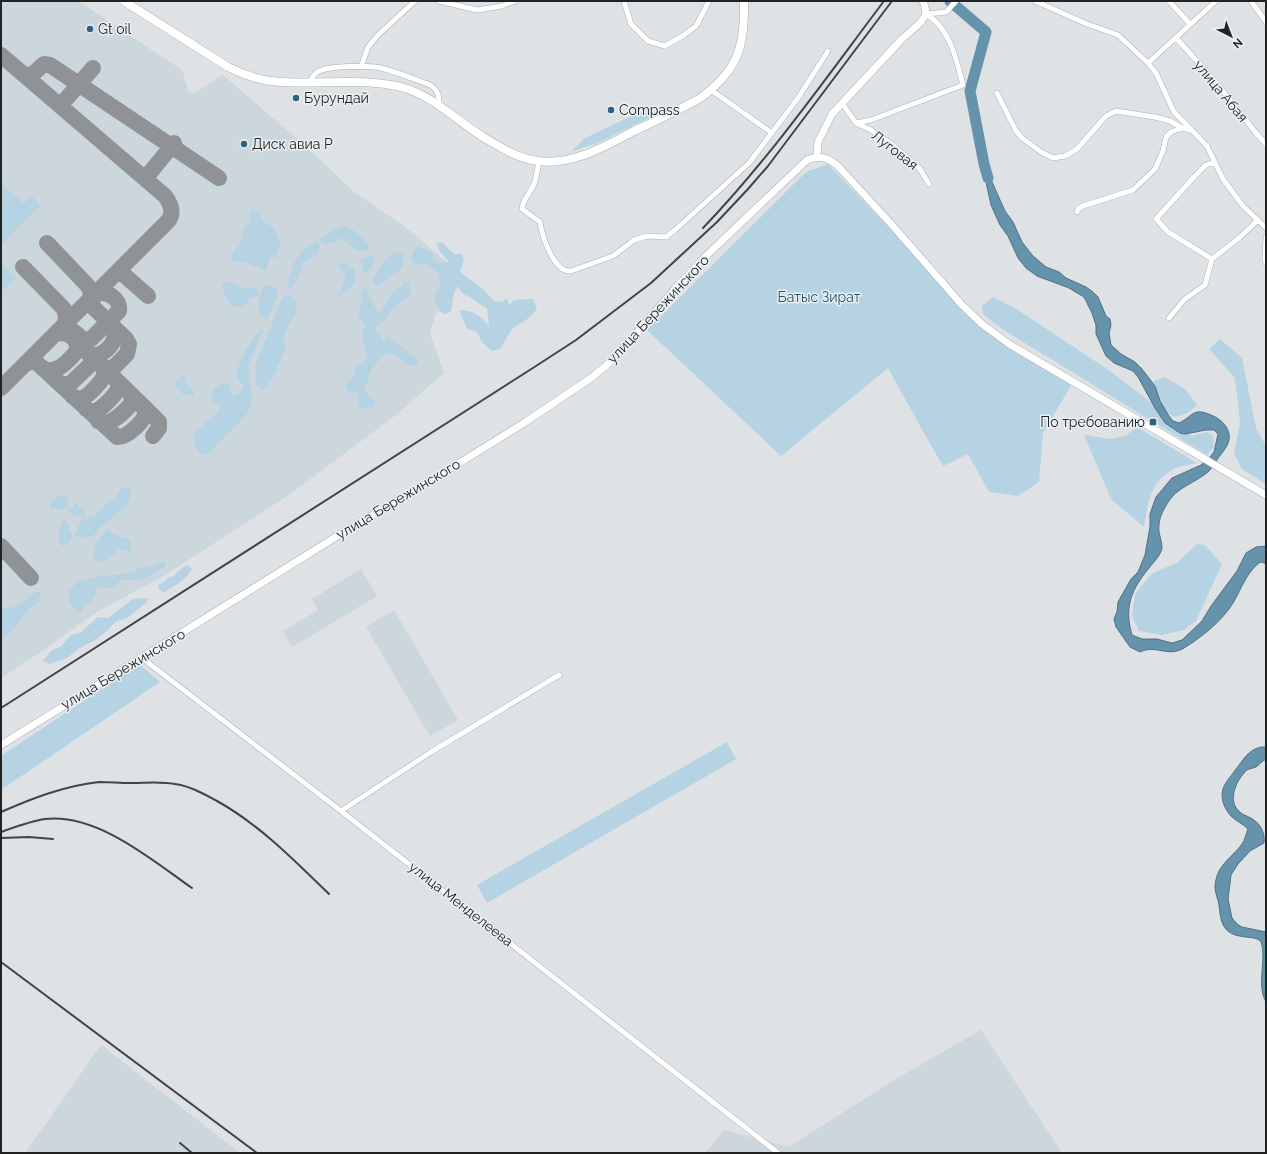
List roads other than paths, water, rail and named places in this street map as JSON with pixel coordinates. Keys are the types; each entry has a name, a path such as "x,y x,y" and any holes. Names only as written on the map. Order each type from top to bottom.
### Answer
{"main road":[{"path":"124,1 228,67 245,75 270,81 310,83 362,82 400,87 416,92 504,150 539,162 567,160 591,153 693,102 711,90 731,68 742,44 744,29 744,1"},
{"path":"923,1 926,7 926,14 921,22 901,40 832,114 818,142 817,156 826,158 837,165 962,305 982,324 1009,344 1266,495"},
{"name":"улица Бережинского","path":"1,745 64,704 142,658 347,530 419,488 527,421 591,378 614,359 707,255 807,160 817,156"}],"street":[{"path":"361,67 368,47 378,35 415,1"},
{"path":"438,1 477,10 502,6 515,1"},
{"path":"624,1 631,24 648,41 665,46 696,26 709,1"},
{"path":"926,14 946,12 956,1"},
{"path":"1035,1 1118,36 1148,63 1156,73 1174,112 1207,146 1224,179 1243,206 1266,228"},
{"path":"1169,1 1190,24"},
{"path":"1148,63 1216,1"},
{"path":"1251,1 1266,22"},
{"path":"856,123 871,120 963,85 956,58 948,40 937,22 926,14"},
{"name":"улица Абая","path":"1176,38 1215,82 1266,144"},
{"path":"539,162 534,183 527,198 522,204 522,209 540,222 541,234 555,261 560,268 566,272 613,256 634,240 647,236 666,237 749,163 798,98 828,51"},
{"path":"310,83 318,72 328,68 380,68 430,85 436,89 439,95 439,106"},
{"path":"711,90 772,133"},
{"path":"997,93 1016,131 1022,138 1041,152 1053,158 1065,156 1077,148 1106,116 1116,111 1155,117 1170,121 1182,128 1191,130"},
{"name":"Луговая","path":"842,104 856,123 871,130 890,143 920,169 929,184"},
{"path":"1077,212 1078,209 1083,206 1133,190 1155,169 1163,151 1166,137 1171,132 1182,128"},
{"path":"1212,260 1168,232 1156,219 1206,165 1216,162"},
{"path":"1169,318 1185,299 1205,285 1212,260 1258,220"},
{"path":"1266,238 1266,263"},
{"name":"улица Менделеева","path":"142,658 341,811 778,1153"},
{"path":"341,811 431,752 559,675"}],"waterway":[{"path":"950,1 986,32 970,91 988,178"}],"railway":[{"path":"703,228 728,201 774,146 884,1"},
{"path":"1,708 576,340 651,283 717,222 768,166 892,1"},
{"path":"1,812 49,793 73,786 99,782 158,782 181,785 212,798 248,821 303,868 329,894"},
{"path":"1,832 45,819 65,819 84,823 104,831 142,852 192,888"},
{"path":"1,838 29,837 53,839"},
{"path":"1,962 257,1153"},
{"path":"180,1143 192,1153"}],"place":[{"name":"Gt oil","path":"90,29"},
{"name":"Бурундай","path":"296,98"},
{"name":"Compass","path":"611,110"},
{"name":"Диск авиа Р","path":"244,144"},
{"name":"По требованию","path":"1153,422"}],"park label":[{"name":"Батыс Зират","path":"819,297"}]}
